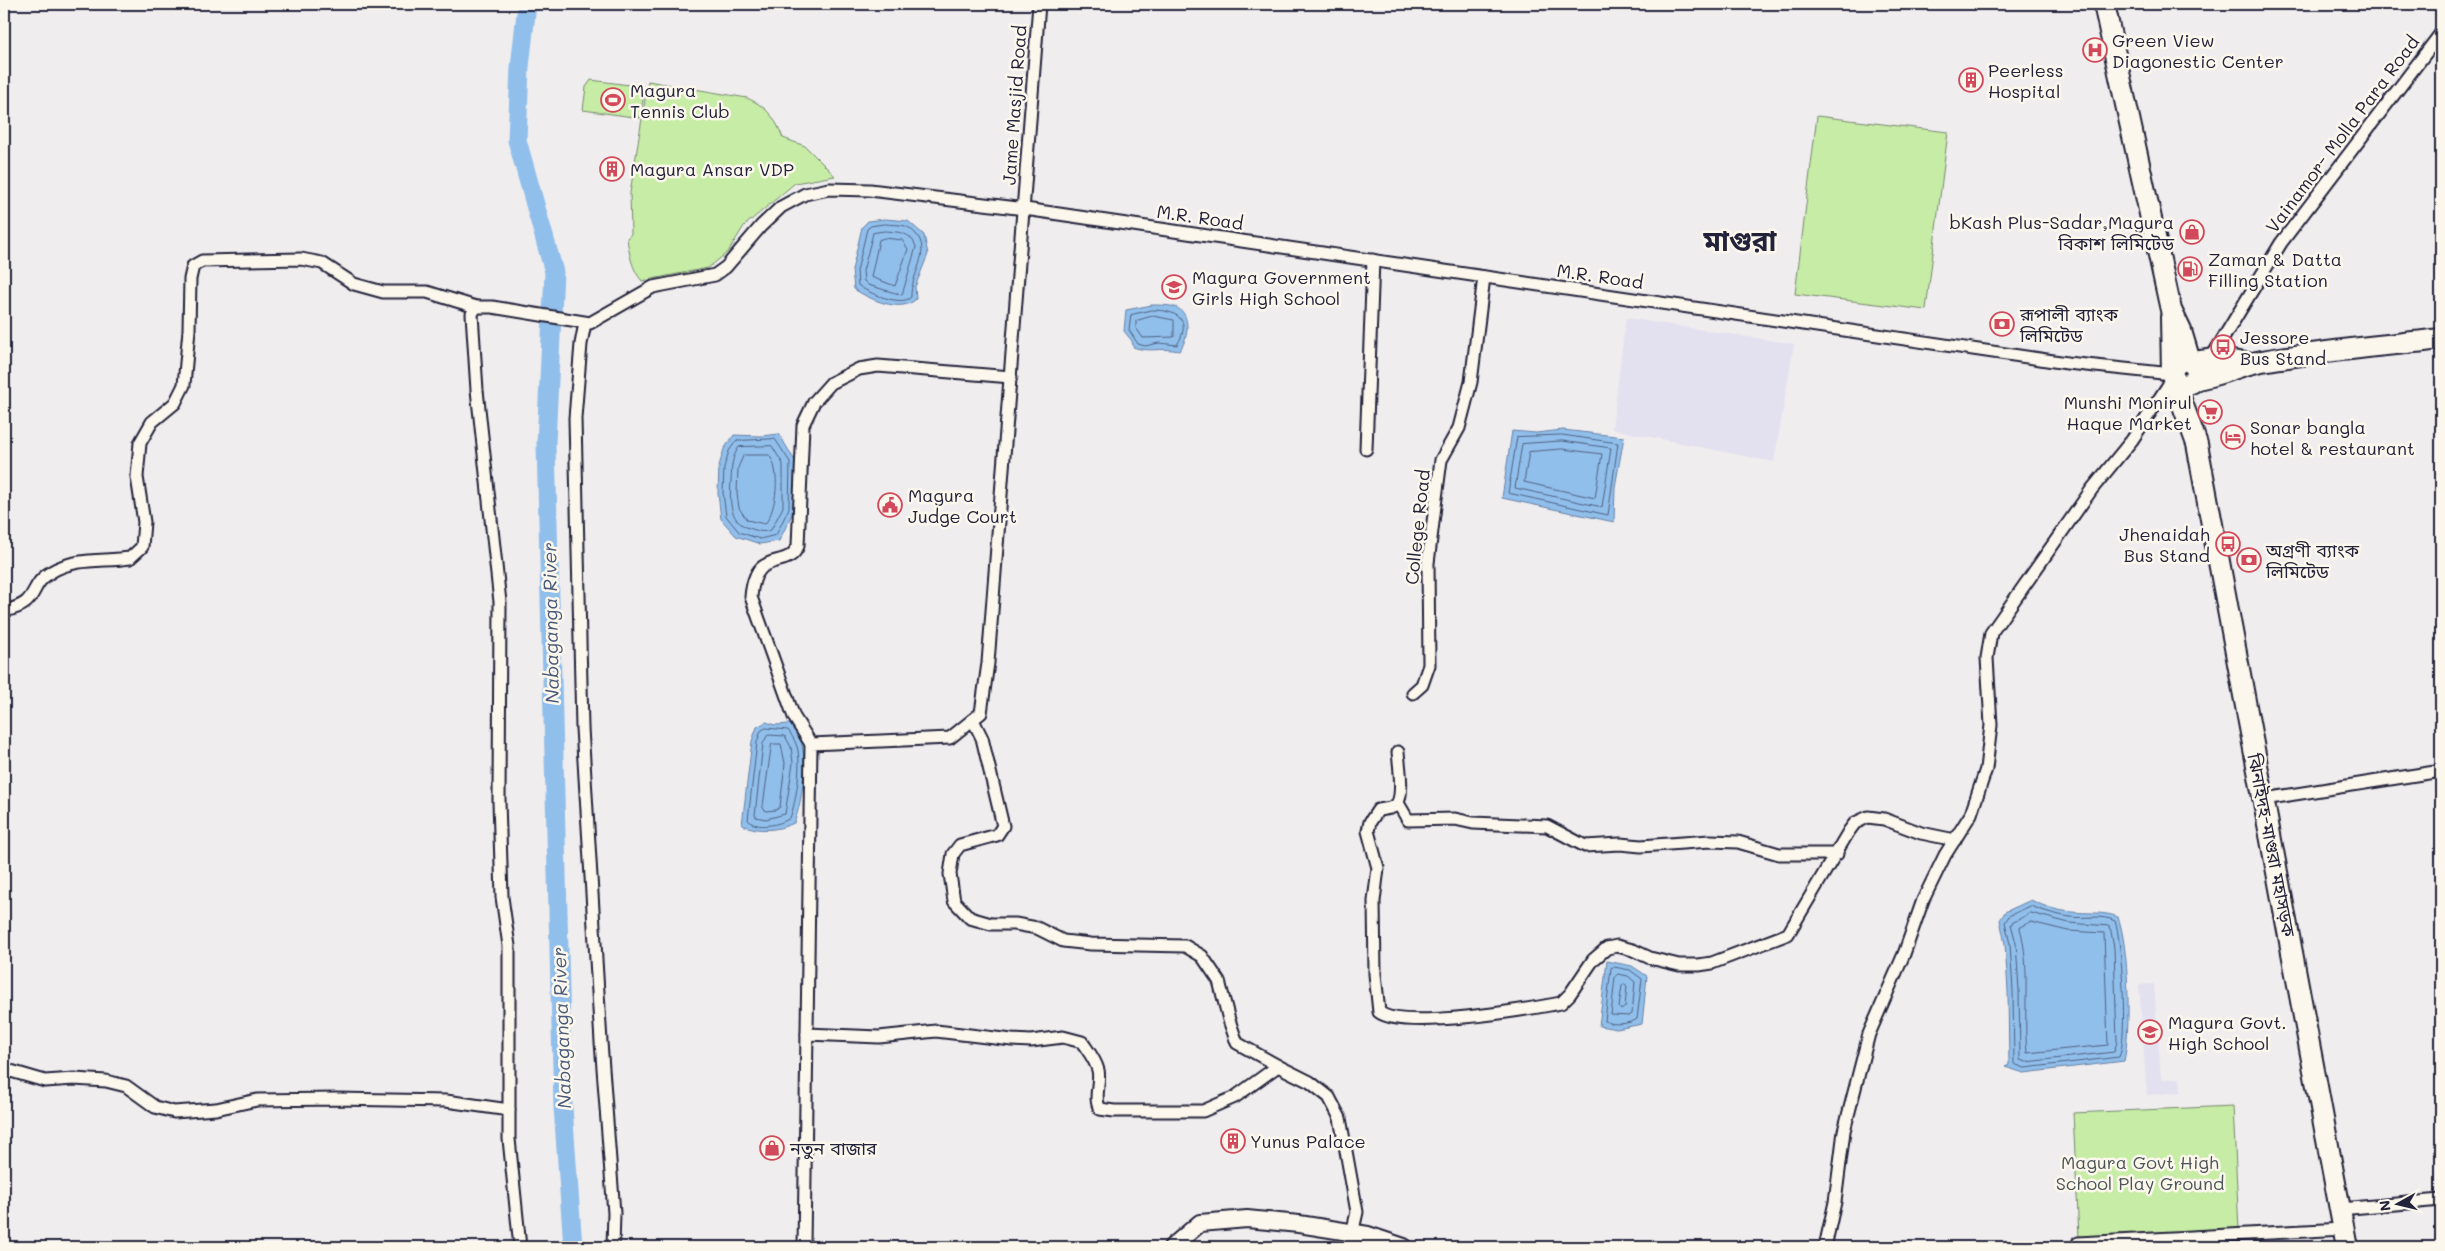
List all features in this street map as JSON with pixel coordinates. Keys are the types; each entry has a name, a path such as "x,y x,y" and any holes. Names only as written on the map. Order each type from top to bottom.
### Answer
{"highway":[{"path":"2104,4 2172,310 2172,374 2197,444"},
{"path":"2172,310 2196,369 2197,444"},
{"path":"2172,374 2179,361 2196,369 2250,364 2296,356 2441,339"},
{"name":"ঝিনাইদহ-মাগুরা মহাসড়ক","path":"2197,444 2345,1238"}],"main road":[{"path":"1172,1247 1200,1223 1219,1220 1256,1220 1351,1240 1404,1247"}],"street":[{"name":"Jame Masjid Road","path":"973,720 982,713 988,663 1039,4"},
{"name":"Vainamor- Molla Para Road","path":"2196,369 2281,243 2441,33"},
{"name":"M.R. Road","path":"587,323 654,287 715,275 726,267 761,226 781,207 805,194 829,189 870,190 1024,209 2067,363 2172,374"},
{"path":"4,611 22,606 32,598 39,581 65,564 82,560 130,558 142,547 144,522 137,477 140,443 152,422 175,402 184,385 189,330 190,279 193,266 202,261 220,259 301,259 322,263 354,284 383,292 427,292 476,307 492,307 587,323 581,344 575,418 582,728 601,1042 614,1212 613,1247"},
{"path":"1366,449 1373,260"},
{"name":"College Road","path":"1413,692 1422,685 1429,665 1428,563 1441,460 1459,428 1471,382 1484,276"},
{"path":"476,307 472,314 477,390 501,620 499,801 502,897 510,946 509,1139 520,1247"},
{"path":"804,1247 811,744 794,717 751,597 752,583 758,570 768,562 789,558 798,546 803,425 814,402 831,383 845,374 868,367 1011,377"},
{"path":"1825,1247 1835,1202 1844,1131 1869,1034 1904,954 1923,900 1971,814 1986,769 1991,725 1987,658 1991,633 2092,489 2132,440 2172,374"},
{"path":"811,744 950,738 973,720 982,738 1002,826 997,835 960,845 953,854 950,874 954,901 970,918 991,924 1015,924 1037,928 1063,941 1091,944 1185,946 1202,956 1220,981 1228,1020 1237,1043 1310,1082 1329,1097 1340,1118 1357,1212 1351,1240"},
{"path":"1398,752 1400,793 1398,803 1408,820 1455,820 1473,823 1547,826 1584,846 1620,844 1641,846 1710,841 1738,842 1779,854 1837,854"},
{"path":"2264,799 2441,771"},
{"path":"1398,803 1392,807 1378,810 1370,822 1368,831 1378,868 1374,901 1375,974 1379,1012 1385,1016 1396,1018 1450,1019 1561,1003 1594,960 1607,948 1617,946 1633,950 1650,958 1679,965 1699,965 1712,963 1769,943 1788,934 1808,896 1837,854 1855,823 1868,817 1884,820 1921,833 1955,840"},
{"path":"807,1034 878,1037 936,1031 1022,1040 1063,1037 1082,1042 1094,1059 1098,1071 1096,1103 1100,1109 1114,1110 1202,1111 1236,1097 1278,1066"},
{"path":"4,1069 45,1081 74,1078 106,1081 126,1086 156,1107 174,1112 216,1109 257,1100 336,1099 437,1101 509,1110"},
{"path":"2340,1209 2441,1200"},
{"path":"2078,1243 2345,1238"}],"shaded area":[{"path":"1626,318 1794,344 1774,462 1612,429"},
{"name":"Magura Govt. High School","path":"2154,984 2161,1079 2180,1078 2181,1092 2147,1095 2139,985"}],"green space":[{"name":"Magura Tennis Club","path":"591,80 645,87 640,118 583,110 586,87"},
{"path":"648,81 747,98 754,101 769,113 777,124 783,138 805,146 835,176 795,183 744,226 728,252 708,268 642,281 633,267 627,238 631,234 630,193"},
{"path":"1817,116 1948,132 1926,310 1795,294"},
{"name":"Magura Govt High School Play Ground","path":"2233,1106 2239,1230 2079,1237 2073,1113"}],"water":[{"path":"885,219 908,221 924,235 928,254 915,287 916,299 902,305 876,301 854,289 852,270 862,227 868,221"},
{"path":"1152,305 1172,306 1182,311 1185,316 1187,333 1179,351 1144,350 1133,347 1132,341 1124,331 1126,310"},
{"path":"1563,430 1624,437 1615,487 1614,522 1502,498 1512,431 1536,433"},
{"path":"779,434 795,461 794,510 779,541 760,544 736,536 721,519 718,493 719,466 724,449 734,435 761,436"},
{"path":"766,722 775,725 790,724 801,742 804,763 801,795 794,823 768,830 742,825 752,741 757,727"},
{"path":"2031,900 2061,911 2102,913 2118,917 2125,948 2128,989 2128,1030 2124,1061 2024,1073 2005,1067 2009,1065 2008,991 2005,944 2000,920 2005,912"},
{"path":"1607,961 1632,966 1647,976 1642,1024 1617,1029 1599,1026"}],"waterway":[{"name":"Nabaganga River","path":"527,4 520,67 517,140 554,272 546,444 563,1107 573,1247"}],"place":[{"name":"Green View Diagonestic Center","path":"2095,50"},
{"name":"Peerless Hospital","path":"1971,80"},
{"name":"Magura Tennis Club","path":"613,100"},
{"name":"Magura Ansar VDP","path":"612,169"},
{"name":"bKash Plus-Sadar,Magura বিকাশ লিমিটেড","path":"2192,232"},
{"name":"Zaman & Datta Filling Station","path":"2190,269"},
{"name":"Magura Government Girls High School","path":"1174,287"},
{"name":"রূপালী ব্যাংক লিমিটেড","path":"2002,324"},
{"name":"Jessore Bus Stand","path":"2223,347"},
{"name":"Munshi Monirul Haque Market","path":"2210,412"},
{"name":"Sonar bangla hotel & restaurant","path":"2233,437"},
{"name":"Magura Judge Court","path":"890,505"},
{"name":"Jhenaidah Bus Stand","path":"2228,544"},
{"name":"অগ্রণী ব্যাংক লিমিটেড","path":"2249,560"},
{"name":"Magura Govt. High School","path":"2150,1032"},
{"name":"Yunus Palace","path":"1233,1141"},
{"name":"নতুন বাজার","path":"772,1148"}],"district":[{"name":"মাগুরা","path":"1740,240"}]}
